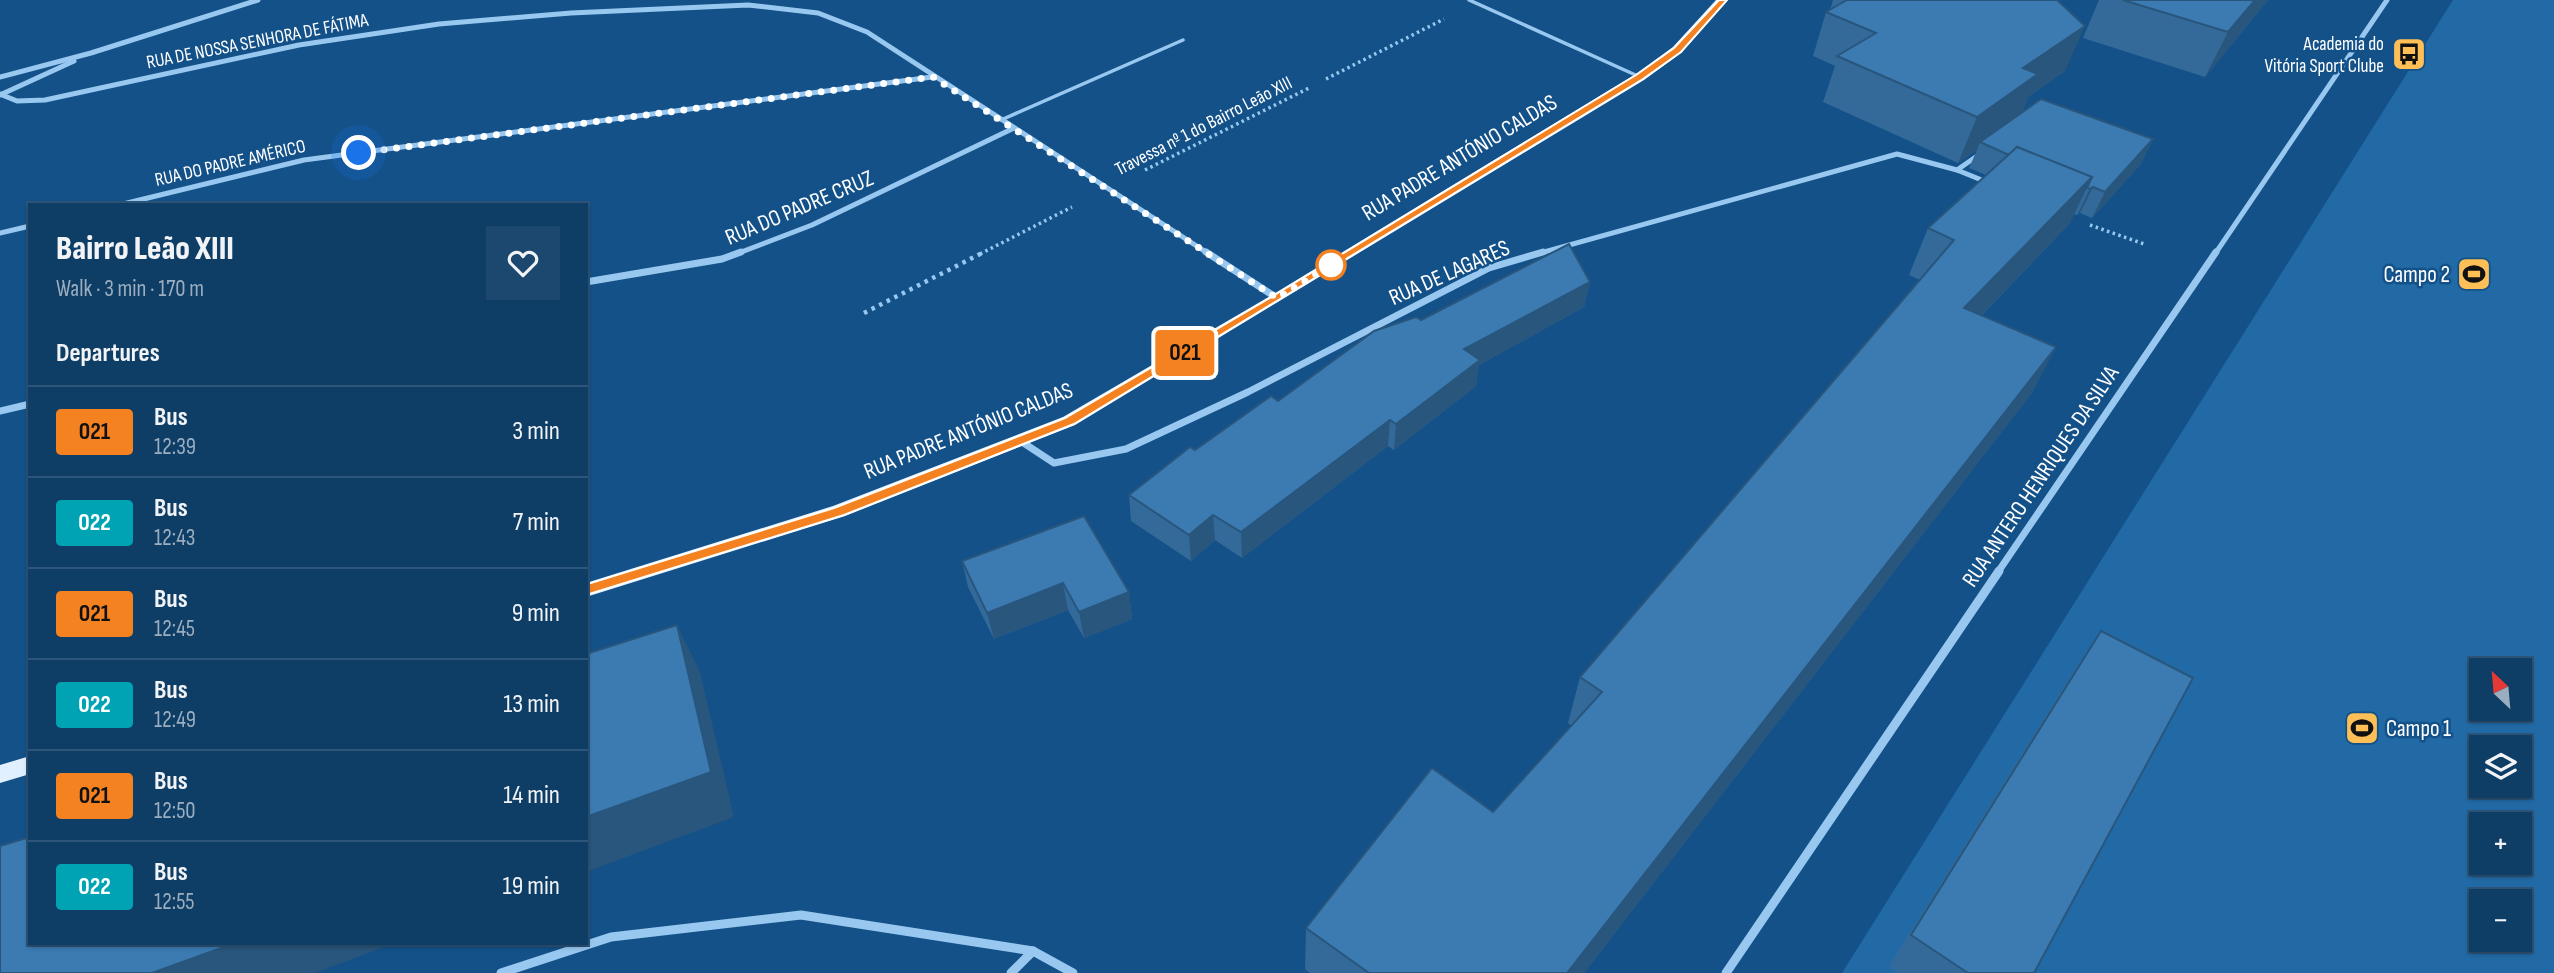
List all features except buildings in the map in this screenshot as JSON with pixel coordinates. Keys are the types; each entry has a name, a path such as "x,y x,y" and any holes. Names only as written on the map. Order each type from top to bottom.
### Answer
{"main road":[{"name":"RUA PADRE ANTÓNIO CALDAS","path":"588,589 839,511 1069,421 1640,77 1677,50 1722,0"},
{"path":"0,774 28,766"}],"street":[{"path":"0,77 90,53 258,0"},
{"name":"RUA ANTERO HENRIQUES DA SILVA","path":"1726,973 2387,0"},
{"name":"RUA DE NOSSA SENHORA DE FÁTIMA","path":"0,94 18,101 45,100 299,45 439,24 571,13 748,5 818,13 867,32 1277,298"},
{"path":"0,94 90,53"},
{"name":"RUA DO PADRE AMÉRICO","path":"127,203 304,160 933,77"},
{"name":"RUA DO PADRE CRUZ","path":"588,282 722,259 812,225 1014,128"},
{"path":"1957,170 1986,149"},
{"name":"RUA DE LAGARES","path":"1019,440 1054,463 1126,449 1248,392 1489,268 1897,154 1957,170 1993,185"},
{"path":"0,233 28,226"},
{"path":"0,411 28,404"},
{"path":"588,945 611,937 801,915 1033,951 1073,973"},
{"path":"501,973 587,945"},
{"path":"1011,973 1033,951"}],"lane":[{"path":"1469,0 1640,77"},
{"path":"1002,120 1183,40"}],"path":[{"name":"Travessa nº 1 do Bairro Leão XIII","path":"1326,79 1476,3"},
{"name":"Travessa nº 1 do Bairro Leão XIII","path":"864,313 1311,87"},
{"path":"2090,225 2144,244"}],"shaded area":[{"path":"2453,0 2554,0 2554,973 1842,973"}],"bus line":[{"name":"021","path":"588,589 839,511 1069,421 1640,77 1677,50 1722,0"}],"place":[{"name":"Academia do Vitória Sport Clube","path":"2409,54"},
{"name":"Campo 2","path":"2474,274"},
{"name":"Campo 1","path":"2362,728"}],"route":[{"path":"359,153 933,77 1277,298 1331,265"}]}
